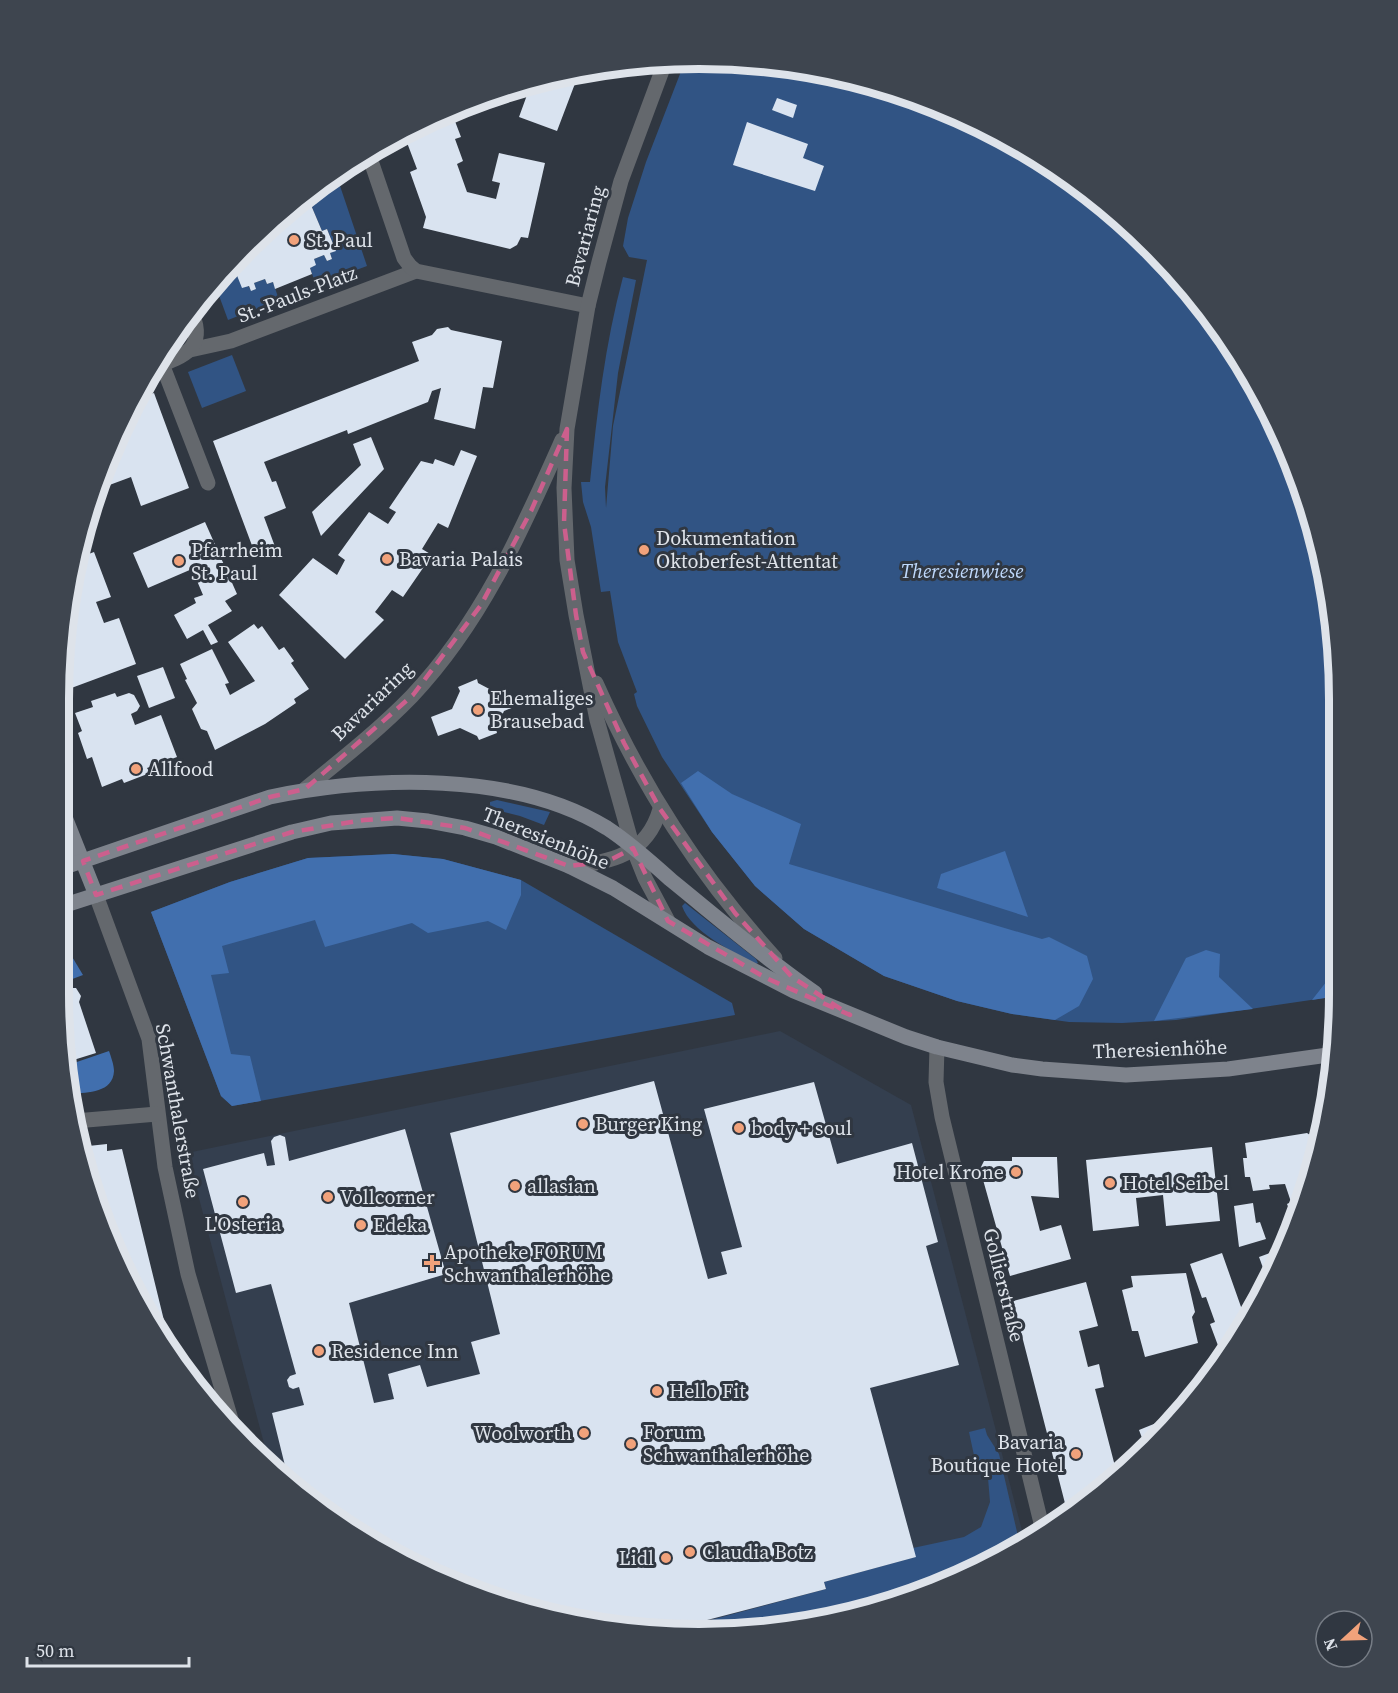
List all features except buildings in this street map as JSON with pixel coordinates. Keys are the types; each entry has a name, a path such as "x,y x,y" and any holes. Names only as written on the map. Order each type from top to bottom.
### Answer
{"main road":[{"name":"Theresienhöhe","path":"305,789 351,784 401,783 502,789 538,798 571,810 609,829 792,977 850,1015"},
{"name":"Bavariaring","path":"69,866 270,796 305,789"},
{"name":"Theresienhöhe","path":"96,895 292,832 331,823 397,818 428,821 496,837 569,866 613,888 708,947 766,978 850,1015 937,1047 1042,1070 1126,1075 1228,1069 1326,1055"},
{"name":"Schwanthalerstraße","path":"69,827 96,895"},
{"path":"69,904 96,895"}],"street":[{"name":"Bavariaring","path":"633,848 605,755 583,652 569,571 564,523 564,488 567,429 588,306 621,181 662,70"},
{"path":"372,164 404,258 416,271 588,306"},
{"name":"St.-Pauls-Platz","path":"167,362 183,356 190,350 231,341 416,271"},
{"path":"190,350 197,334 194,322"},
{"path":"160,373 208,483"},
{"name":"Bavariaring","path":"305,789 353,750 413,695 460,636 481,605 507,558 531,511 567,429"},
{"name":"Bavariaring","path":"583,652 624,743 660,809 735,913 792,977"},
{"path":"569,866 608,861 633,848 650,835 660,809"},
{"name":"Theresienhöhe","path":"633,848 645,878 668,921"},
{"name":"Schwanthalerstraße","path":"96,895 149,1039 165,1167 188,1274 229,1413"},
{"name":"Gollierstraße","path":"937,1047 936,1082 942,1118 1041,1523"},
{"path":"82,1120 157,1114"}],"highlighted area":[{"path":"567,429 564,523 576,615 583,652 624,743 660,809 735,913 792,977 850,1015 766,978 668,921 633,848 608,861 569,866 465,828 397,818 364,820 292,832 96,895 83,861 270,797 305,789 413,695 481,605 531,511"}],"shaded area":[{"path":"698,771 732,794 801,824 789,864 1042,939 1049,937 1087,956 1093,979 1079,1006 1055,1020 1012,1014 957,1001 884,976 804,929 755,886 712,832 681,783"},
{"path":"1005,851 1028,917 937,888 941,874"},
{"path":"393,854 443,859 521,880 521,895 506,930 488,921 428,933 412,923 325,947 315,920 222,946 229,973 211,975 231,1054 250,1056 261,1101 232,1106 221,1096 151,912 230,882 308,858"},
{"path":"1206,950 1220,954 1219,977 1253,1009 1154,1021 1186,958"},
{"path":"69,952 83,975 69,980"},
{"path":"1329,978 1329,997 1312,1000"},
{"path":"780,1031 911,1105 1023,1534 978,1559 902,1591 822,1612 740,1623 658,1623 576,1612 496,1591 420,1559 349,1518 315,1494 266,1450 187,1153"},
{"path":"109,1051 113,1064 113,1078 109,1084 99,1090 77,1094 73,1063"}],"green space":[{"name":"Theresienwiese","path":"682,69 740,70 781,74 862,90 902,102 978,134 1049,175 1114,225 1173,284 1199,315 1245,384 1264,420 1296,496 1317,576 1328,658 1329,997 1176,1020 1122,1023 1069,1022 1012,1014 957,1001 884,976 804,929 755,886 712,832 662,757 637,706 634,694 637,692 618,642 610,591 601,592 591,527 583,502 581,482 590,482 606,353 623,277 636,280 618,373 605,487 606,508 613,426 647,260 629,257 623,246 628,218 646,162"},
{"path":"339,182 367,266 316,285 310,268 314,259 324,255 327,261 332,259 330,253 336,250 327,229 322,231 311,205 317,203 315,199"},
{"path":"238,271 251,290 255,289 254,283 265,279 267,284 273,282 279,300 228,320 218,293"},
{"path":"232,355 246,391 202,408 188,372"},
{"path":"497,800 550,812 544,825 492,809 490,802"},
{"path":"393,854 443,859 521,880 732,1003 735,1015 232,1106 221,1096 151,912 230,882 308,858"},
{"path":"685,903 756,959 758,963 754,965 703,932 687,915 682,906"},
{"path":"985,1428 999,1454 1018,1537 940,1576 862,1603 781,1619 696,1624 826,1589 824,1582 915,1557 913,1548 964,1537 981,1527 990,1502 988,1478 975,1460 969,1432"}],"place":[{"name":"St. Paul","path":"294,240"},
{"name":"Dokumentation Oktoberfest-Attentat","path":"644,550"},
{"name":"Bavaria Palais","path":"387,559"},
{"name":"Pfarrheim St. Paul","path":"179,561"},
{"name":"Ehemaliges Brausebad","path":"478,710"},
{"name":"Allfood","path":"136,769"},
{"name":"Burger King","path":"583,1124"},
{"name":"body + soul","path":"739,1128"},
{"name":"Hotel Krone","path":"1016,1172"},
{"name":"Hotel Seibel","path":"1110,1183"},
{"name":"allasian","path":"515,1186"},
{"name":"Vollcorner","path":"328,1197"},
{"name":"L'Osteria","path":"243,1202"},
{"name":"Edeka","path":"361,1225"},
{"name":"Apotheke FORUM Schwanthalerhöhe","path":"432,1263"},
{"name":"Residence Inn","path":"319,1351"},
{"name":"Hello Fit","path":"657,1391"},
{"name":"Woolworth","path":"584,1433"},
{"name":"Forum Schwanthalerhöhe","path":"631,1444"},
{"name":"Bavaria Boutique Hotel","path":"1076,1454"},
{"name":"Claudia Botz","path":"690,1552"},
{"name":"Lidl","path":"666,1558"}]}
